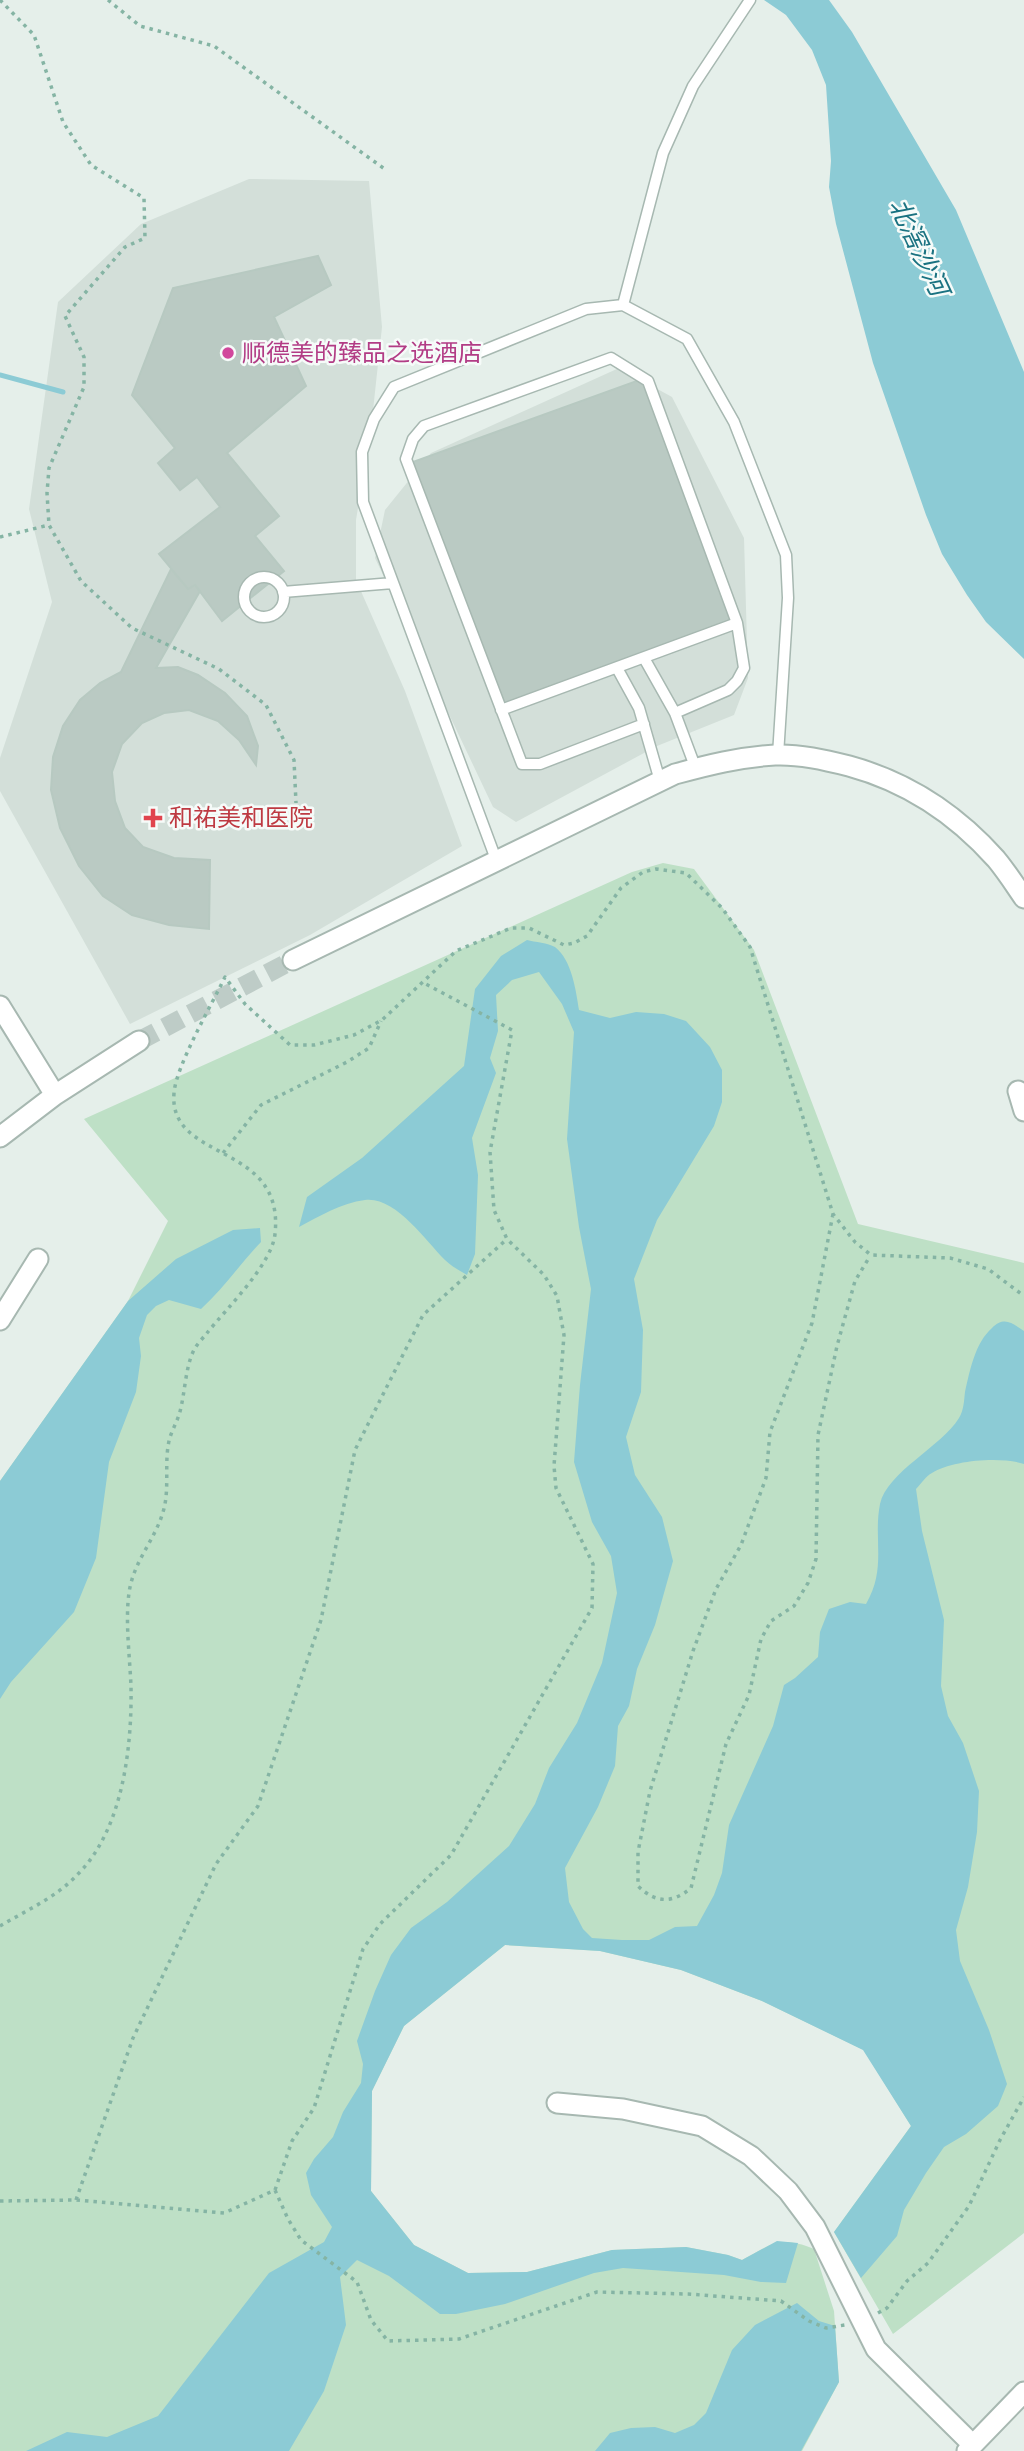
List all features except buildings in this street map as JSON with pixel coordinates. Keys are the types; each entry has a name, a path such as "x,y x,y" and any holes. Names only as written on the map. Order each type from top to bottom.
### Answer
{"street":[{"path":"293,960 675,774 731,759 778,755 824,760 877,774 914,791 955,820 997,859 1024,898"},
{"path":"0,1006 55,1095"},
{"path":"0,1137 55,1095 138,1041"},
{"path":"1018,1091 1024,1111"},
{"path":"0,1320 38,1259"},
{"path":"556,2103 623,2109 702,2126 751,2156 788,2191 816,2227 876,2349 970,2448 1024,2392"}],"lane":[{"path":"623,305 663,153 693,86 750,0"},
{"path":"497,862 363,502 362,452 374,419 394,387 586,309 623,305 687,339 734,422 786,555 788,598 778,755"},
{"path":"644,724 540,765 522,764 406,459 413,439 424,426 611,358 648,381 737,623 744,668 728,690 675,713"},
{"path":"260,578 273,580 282,592 283,603 270,616 257,616 247,608 244,596 248,584 260,578"},
{"path":"282,592 393,583"},
{"path":"501,710 737,623"},
{"path":"644,658 675,713 696,769"},
{"path":"617,668 639,708 660,781"}],"path":[{"path":"0,0 34,35 63,122 91,165 144,198 145,238 125,247 65,316 84,357 84,387 49,468 49,525 81,581 132,628 219,669 266,705 294,760 296,803"},
{"path":"108,0 140,26 214,46 386,170"},
{"path":"0,537 49,525"},
{"path":"0,1926 52,1895 79,1874 104,1838 125,1769 131,1724 129,1594 134,1572 164,1512 169,1440 179,1415 193,1351 268,1258 275,1236 275,1213 266,1185 249,1167 200,1142 187,1130 175,1111 174,1092 182,1068 225,977 245,1004 290,1045 314,1045 354,1035 382,1020 456,951 511,928 529,928 564,944 574,943 587,936 621,888 643,872 656,869 686,873 722,908 750,947 833,1214 855,1242 871,1255 950,1258 988,1269 1024,1296"},
{"path":"422,982 512,1030 490,1152 494,1210 507,1239 544,1275 557,1296 564,1335 554,1466 556,1488 593,1564 592,1608 451,1855 380,1924 363,1949 314,2108 292,2141 275,2190 288,2219 301,2240 357,2282 370,2320 388,2341 459,2339 597,2292 688,2294 780,2301 809,2321 826,2328 862,2322 887,2308 907,2281 928,2263 969,2206 1024,2097"},
{"path":"223,1153 261,1105 369,1048 382,1020"},
{"path":"833,1214 812,1323 770,1432 766,1478 741,1545 716,1589 702,1626 650,1791 638,1852 638,1886 649,1897 665,1901 680,1898 691,1888 726,1744 749,1695 761,1639 771,1621 794,1606 808,1583 816,1559 818,1435 837,1346 855,1281 871,1255"},
{"path":"76,2200 133,2038 216,1864 258,1806 321,1620 355,1450 423,1315 507,1239"},
{"path":"0,2201 76,2200 224,2213 275,2190"}],"shaded area":[{"path":"249,179 369,181 382,327 371,429 356,520 356,580 405,691 462,846 310,935 130,1024 0,791 0,758 52,602 29,509 58,302 141,224"},
{"path":"619,368 672,397 744,538 748,678 734,715 657,746 516,822 493,807 375,558 385,510 431,453"}],"green space":[{"path":"663,863 694,869 754,950 858,1224 1024,1263 1024,2233 893,2334 834,2232 911,2126 864,2050 762,2001 681,1970 600,1951 505,1945 404,2026 372,2091 371,2191 414,2245 468,2273 527,2272 612,2250 686,2247 742,2260 776,2243 792,2243 814,2249 834,2311 839,2382 802,2451 0,2451 0,1481 128,1301 168,1221 84,1119 632,872"}],"water":[{"name":"北滘沙河","path":"764,0 829,0 852,32 956,210 1024,372 1024,659 986,622 967,595 942,554 926,515 873,363 836,224 829,187 831,161 826,85 812,50 786,15"},
{"path":"527,940 555,947 561,953 572,976 579,1010 610,1018 636,1012 664,1014 686,1021 710,1047 722,1070 722,1102 714,1126 657,1220 634,1279 643,1330 641,1392 626,1437 635,1475 662,1517 673,1561 655,1625 637,1669 629,1706 618,1726 615,1766 598,1807 565,1868 569,1902 583,1929 592,1938 649,1940 675,1927 697,1926 714,1895 722,1873 729,1825 773,1726 784,1685 818,1657 820,1632 829,1609 850,1602 866,1604 876,1578 878,1517 885,1492 903,1470 951,1429 963,1408 971,1366 981,1341 996,1324 1012,1323 1024,1331 1024,1464 1003,1460 964,1462 930,1474 916,1489 922,1531 944,1620 941,1686 948,1716 963,1743 979,1791 977,1832 968,1887 956,1930 960,1961 989,2030 1007,2084 998,2106 966,2134 944,2147 904,2210 897,2236 861,2278 834,2232 911,2126 863,2050 762,2001 681,1970 600,1951 505,1945 404,2026 372,2091 371,2191 414,2245 468,2273 527,2272 612,2250 686,2247 742,2260 777,2241 798,2243 786,2283 761,2282 724,2275 623,2268 594,2273 505,2304 456,2314 440,2314 389,2276 357,2260 340,2277 346,2325 324,2391 289,2451 26,2451 67,2432 107,2437 158,2416 269,2273 324,2242 332,2227 311,2195 306,2173 333,2137 343,2112 361,2083 363,2064 357,2041 391,1955 411,1928 447,1902 509,1846 535,1804 549,1768 577,1723 602,1663 617,1593 611,1556 592,1522 574,1462 591,1289 567,1139 574,1032 562,1004 539,972 512,980 496,995 498,1031 490,1058 496,1073 472,1138 478,1175 475,1254 467,1275 447,1262 398,1212 376,1201 365,1200 348,1204 299,1227 307,1197 362,1158 464,1066 475,989 501,956"},
{"path":"260,1228 261,1242 201,1309 169,1300 156,1306 147,1315 139,1338 141,1356 136,1392 109,1462 96,1558 74,1612 11,1682 0,1699 0,1481 128,1301 176,1259 233,1230"},
{"path":"797,2303 819,2321 835,2326 839,2382 801,2451 595,2451 610,2433 631,2428 655,2427 675,2433 694,2425 706,2413 732,2350 755,2325"}],"waterway":[{"path":"0,375 63,392"}],"tunnel":[{"path":"139,1041 293,960"}],"place":[{"name":"顺德美的臻品之选酒店","path":"228,353"},
{"name":"和祐美和医院","path":"153,818"}]}
